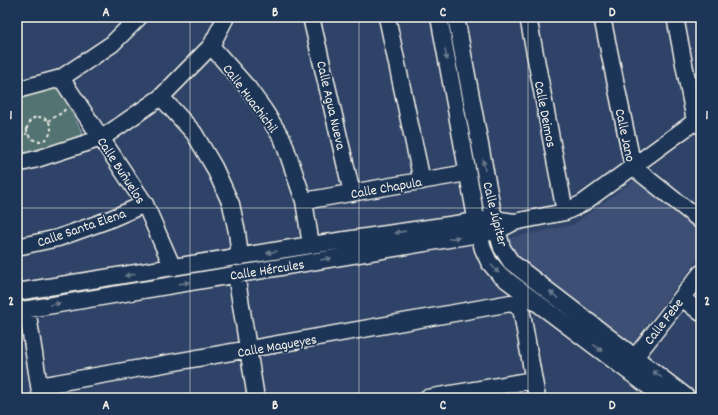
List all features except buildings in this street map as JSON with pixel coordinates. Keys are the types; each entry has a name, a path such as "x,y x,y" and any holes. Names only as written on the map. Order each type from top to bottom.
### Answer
{"street":[{"path":"17,90 61,78 112,44 139,17"},
{"path":"17,164 102,138 161,97 211,46 226,17"},
{"name":"Calle Agua Nueva","path":"311,17 352,193"},
{"path":"387,17 422,181"},
{"name":"Calle Júpiter","path":"439,17 478,228 483,249 489,262 520,298 688,398"},
{"name":"Calle Júpiter","path":"456,17 496,225 502,248 511,262 536,281 630,363 664,398"},
{"name":"Calle Deimos","path":"528,17 565,212"},
{"name":"Calle Jano","path":"602,17 633,168 701,221"},
{"path":"675,17 699,121"},
{"name":"Calle Huachichil","path":"211,46 252,93 283,140 304,201 311,245"},
{"name":"Calle Buñuelos","path":"61,78 145,204 173,268"},
{"path":"161,97 194,133 214,168 231,204 237,232 240,257"},
{"name":"Calle Hércules","path":"22,310 236,274 565,212 583,203 699,121"},
{"name":"Calle Chapula","path":"304,201 467,173"},
{"name":"Calle Santa Elena","path":"17,247 58,238 108,220 145,204"},
{"name":"Calle Hércules","path":"17,292 311,245 478,228"},
{"name":"Calle Febe","path":"630,363 701,273"},
{"path":"236,274 256,398"},
{"path":"536,281 520,298 536,398"},
{"name":"Calle Magueyes","path":"40,392 248,350 507,303 520,298"},
{"path":"682,298 701,313"},
{"path":"22,310 40,392"},
{"path":"427,398 533,380"}],"path":[{"path":"48,121 63,112 75,98"},
{"path":"41,118 48,121 51,128 49,135 43,140 39,141 32,138 28,132 28,124 33,119 41,118"},
{"path":"17,143 28,132"}],"shaded area":[{"path":"636,179 701,230 701,255 631,345 508,249 509,238 573,225"}],"green space":[{"path":"58,86 82,132 78,141 17,158 17,97"}]}
